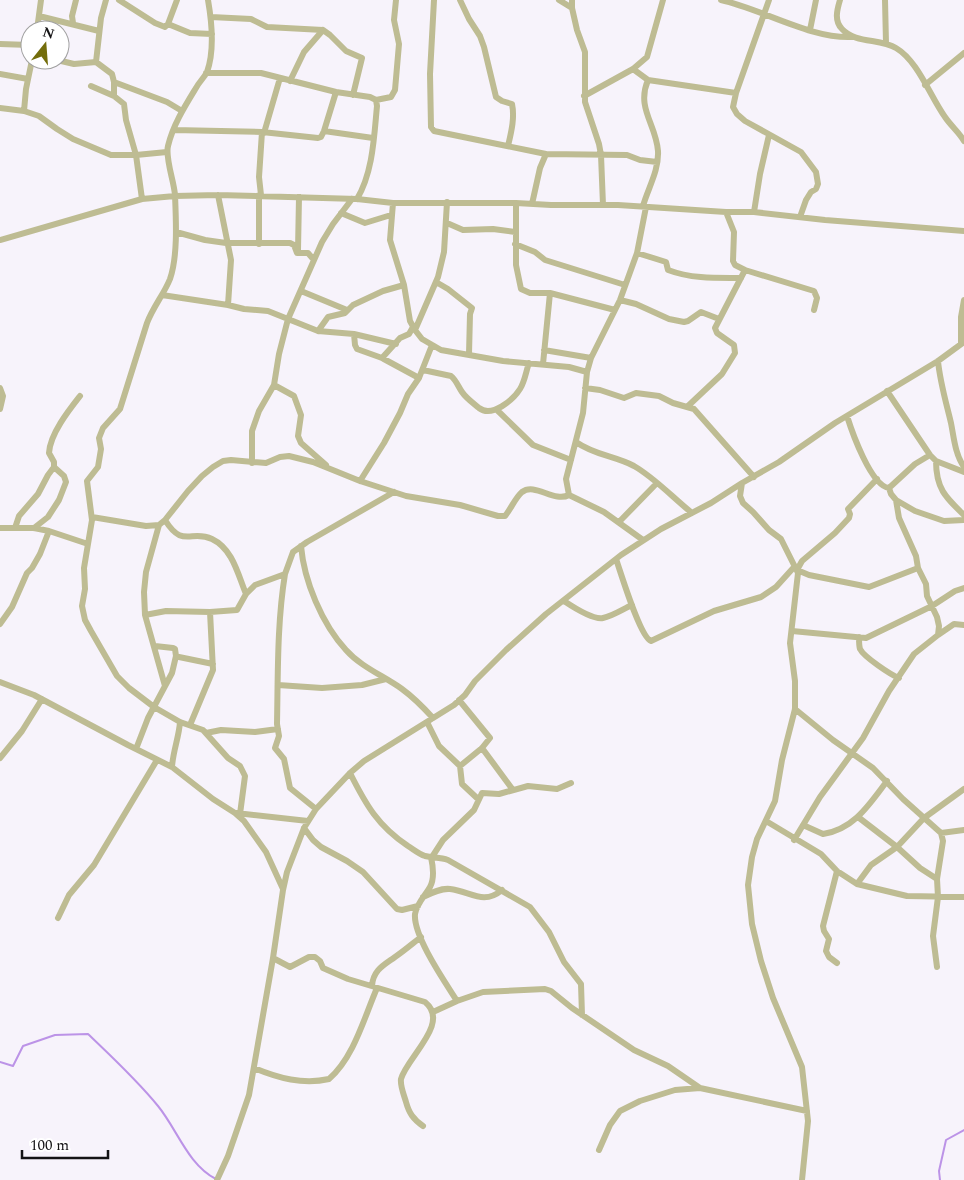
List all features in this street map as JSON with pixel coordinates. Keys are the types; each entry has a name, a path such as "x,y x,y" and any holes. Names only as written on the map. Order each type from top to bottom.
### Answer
{"street":[{"path":"38,20 41,0"},
{"path":"73,23 72,16 76,0"},
{"path":"96,62 99,30 106,0"},
{"path":"119,0 155,23 165,27 168,24 176,0"},
{"path":"208,0 212,34 211,51 206,73 182,111 167,152 174,182 175,196 176,232 173,268 162,295 149,318 120,409 103,426 99,438 101,449 98,467 87,481 92,517 84,568 85,589 82,601 86,620 117,676 154,707 180,722 203,730 220,750 243,770 244,786 237,814"},
{"path":"206,73 253,72 336,92 370,97 376,100 392,97 395,90 399,44 394,20 396,0"},
{"path":"434,0 430,74 431,127 434,131 546,154 627,155 640,160 657,162"},
{"path":"460,0 480,36 496,97 512,104 512,127 508,146"},
{"path":"560,0 572,8"},
{"path":"572,0 577,30 585,52 584,96 601,155 603,205"},
{"path":"584,96 634,69 647,57 663,0"},
{"path":"721,0 741,5 810,30 886,43 904,53 945,117 964,141"},
{"path":"769,0 736,93 733,107 737,114 769,135 801,152 816,172 818,179 816,189 811,192 806,200 800,217"},
{"path":"810,30 816,0"},
{"path":"840,0 837,15 838,21 841,28 854,37"},
{"path":"885,0 886,43"},
{"path":"39,16 99,30"},
{"path":"211,17 251,19 267,27 323,30 346,51 362,58 353,94"},
{"path":"168,24 190,33 212,34"},
{"path":"290,81 304,52 323,30"},
{"path":"0,44 20,44"},
{"path":"925,85 964,53"},
{"path":"70,63 96,62 110,71 114,82 114,96"},
{"path":"634,69 648,80 736,93"},
{"path":"24,111 30,70"},
{"path":"0,74 28,79"},
{"path":"259,244 259,177 263,132 280,78"},
{"path":"569,495 566,479 583,414 586,372 620,300 637,253 646,195 653,180 657,162 656,143 644,105 643,95 648,80"},
{"path":"114,82 167,102 182,111"},
{"path":"91,86 114,96 124,104 126,120 136,155 142,199"},
{"path":"174,130 263,132 318,138 324,132 336,92"},
{"path":"252,463 252,432 259,411 274,385 279,354 288,319 324,238 366,181 377,106 376,100"},
{"path":"0,108 24,111 39,116 57,129 96,150 111,155 167,152"},
{"path":"324,132 373,138"},
{"path":"754,212 769,135"},
{"path":"532,204 543,158 546,154"},
{"path":"218,195 226,243 231,260 228,305"},
{"path":"0,240 142,199 218,195 260,195 393,202 603,205 754,212 964,231"},
{"path":"297,254 299,197"},
{"path":"393,202 390,240 404,285 410,321 414,329 432,345 442,350 503,360 569,367 586,372"},
{"path":"382,358 400,338 410,334 414,329 436,282 444,252 447,202"},
{"path":"516,204 516,265 521,289 530,293 550,293 615,310"},
{"path":"726,212 734,232 734,263 736,266 814,291 817,298 814,310"},
{"path":"341,213 365,223 392,215"},
{"path":"446,222 462,230 493,228 516,232"},
{"path":"176,232 204,240 226,243 290,243 294,245 297,254"},
{"path":"515,244 534,251 545,260 625,285"},
{"path":"297,254 308,253 314,260"},
{"path":"637,253 666,262 668,270 674,272 702,278 741,278"},
{"path":"688,406 718,378 735,353 734,345 715,331 715,326 746,270"},
{"path":"436,282 472,308 470,314 469,354"},
{"path":"318,332 328,317 345,313 352,305 375,294 404,285"},
{"path":"301,291 347,310"},
{"path":"543,364 550,293"},
{"path":"162,295 244,309 268,311 318,332 354,334 396,344"},
{"path":"620,300 636,304 669,319 684,322 701,312 719,319"},
{"path":"218,1178 249,1095 274,958 287,872 304,828 316,809 350,773 374,754 460,700 475,681 506,650 546,614 616,559 643,540 711,504 742,483 779,462 846,416 938,361 962,343 961,317 964,300"},
{"path":"354,334 356,348 382,358 419,378"},
{"path":"360,481 400,413 408,394 419,378 432,345"},
{"path":"544,350 591,358"},
{"path":"938,361 942,391 954,442 964,467"},
{"path":"423,370 451,376 465,396 481,410 497,410 522,387 529,362"},
{"path":"274,385 294,396 301,414 298,436 301,442 329,468"},
{"path":"0,388 3,396 0,409"},
{"path":"585,388 600,390 624,398 636,392 661,396 673,403 694,409 754,476"},
{"path":"887,391 930,455 936,461 964,472"},
{"path":"15,528 19,516 38,494 48,474 54,467 54,461 49,453 52,442 66,414 80,396"},
{"path":"497,410 533,445 571,460"},
{"path":"846,416 855,441 877,479 883,486 890,488 896,500 899,518 916,556 918,568 926,584 927,596 938,621 938,635"},
{"path":"576,442 585,448 630,464 657,483 692,513"},
{"path":"890,488 915,464 930,455"},
{"path":"92,517 146,526 159,525 166,520 188,491 213,467 223,461 266,463 288,456 313,462 360,481 406,496 460,505 501,516 507,514 522,493 527,490 561,497 569,495 604,512 643,540"},
{"path":"936,461 938,484 944,494 964,515"},
{"path":"34,528 48,517 59,500 66,481 64,476 54,467"},
{"path":"616,559 646,638 653,640 714,611 761,597 776,587 802,561 835,533 849,518 848,509 877,479"},
{"path":"619,522 657,483"},
{"path":"742,483 740,496 743,503 754,512 769,530 782,539 796,568 790,643 795,681 794,709 775,801 752,857 748,885 756,943 773,998 802,1067 807,1111 802,1180"},
{"path":"316,809 290,788 284,759 275,748 279,736 278,685 281,598 285,574 291,553 394,492"},
{"path":"896,500 915,511 944,521 964,520"},
{"path":"0,624 12,607 27,573 42,552 48,517"},
{"path":"166,520 170,527 180,536 185,538 202,537 212,539 226,551 233,560 246,594"},
{"path":"159,525 157,538 146,572 144,592 146,615 165,686"},
{"path":"0,528 34,528 88,544"},
{"path":"301,546 308,582 318,606 345,650 401,688 421,705 430,720 439,746 460,766 462,784 478,799"},
{"path":"796,568 808,575 869,587 918,568"},
{"path":"146,615 166,611 210,612 237,610 246,594 257,584 285,574"},
{"path":"792,632 859,638 871,636 964,588"},
{"path":"564,601 600,619 611,616 632,605"},
{"path":"190,725 211,677 213,664 210,612"},
{"path":"794,840 820,797 863,738 888,691 899,678 914,654 954,624 964,625"},
{"path":"859,638 860,649 864,654 891,675 899,678"},
{"path":"136,749 154,707 172,673 176,656 174,648 155,646"},
{"path":"176,656 213,664"},
{"path":"278,685 322,688 362,685 386,679"},
{"path":"0,682 25,690 157,760 172,766 244,821 266,852 283,890"},
{"path":"0,758 22,731 42,699"},
{"path":"460,700 490,737 482,748 460,766"},
{"path":"794,709 833,740 873,768 903,799 941,833 943,841 932,936 937,967"},
{"path":"172,766 180,722"},
{"path":"206,733 221,730 256,732 278,729"},
{"path":"482,748 513,790"},
{"path":"58,918 69,894 94,865 157,760"},
{"path":"350,773 365,803 386,829 419,853 448,860 530,907 548,932 564,962 581,984 582,1015"},
{"path":"803,825 821,834 826,834 846,826 858,817 887,781"},
{"path":"457,1001 437,970 420,937 415,921 415,913 418,906 432,883 431,857 444,840 474,810 482,793 500,794 528,786 557,789 571,783"},
{"path":"857,884 871,865 898,847 924,818 964,789"},
{"path":"237,814 308,822"},
{"path":"858,817 898,847 926,873 938,878"},
{"path":"766,821 794,840 821,854 837,871 857,884 907,896 964,897"},
{"path":"304,828 312,840 321,847 363,872 397,909 402,910 418,906"},
{"path":"941,833 964,830"},
{"path":"837,871 823,926 829,939 826,949 827,954 837,962"},
{"path":"422,898 445,889 490,898 502,890"},
{"path":"254,1068 278,1078 291,1080 329,1079 340,1067 352,1046 374,987 374,977 383,964 395,958 420,937"},
{"path":"274,958 290,967 309,957 315,957 320,961 321,966 327,970 348,979 424,1002 433,1012 432,1025 404,1073 401,1083 410,1114 414,1120 423,1126"},
{"path":"433,1012 483,992 538,988 551,991 582,1015 634,1050 668,1066 700,1088"},
{"path":"599,1150 610,1125 620,1111 656,1095 676,1090 700,1088 807,1111"}],"waterway":[{"path":"0,1062 13,1066 23,1046 55,1035 88,1034 150,1096 165,1115 190,1156 206,1173 216,1179"},
{"path":"940,1180 939,1171 946,1140 964,1130"}]}
